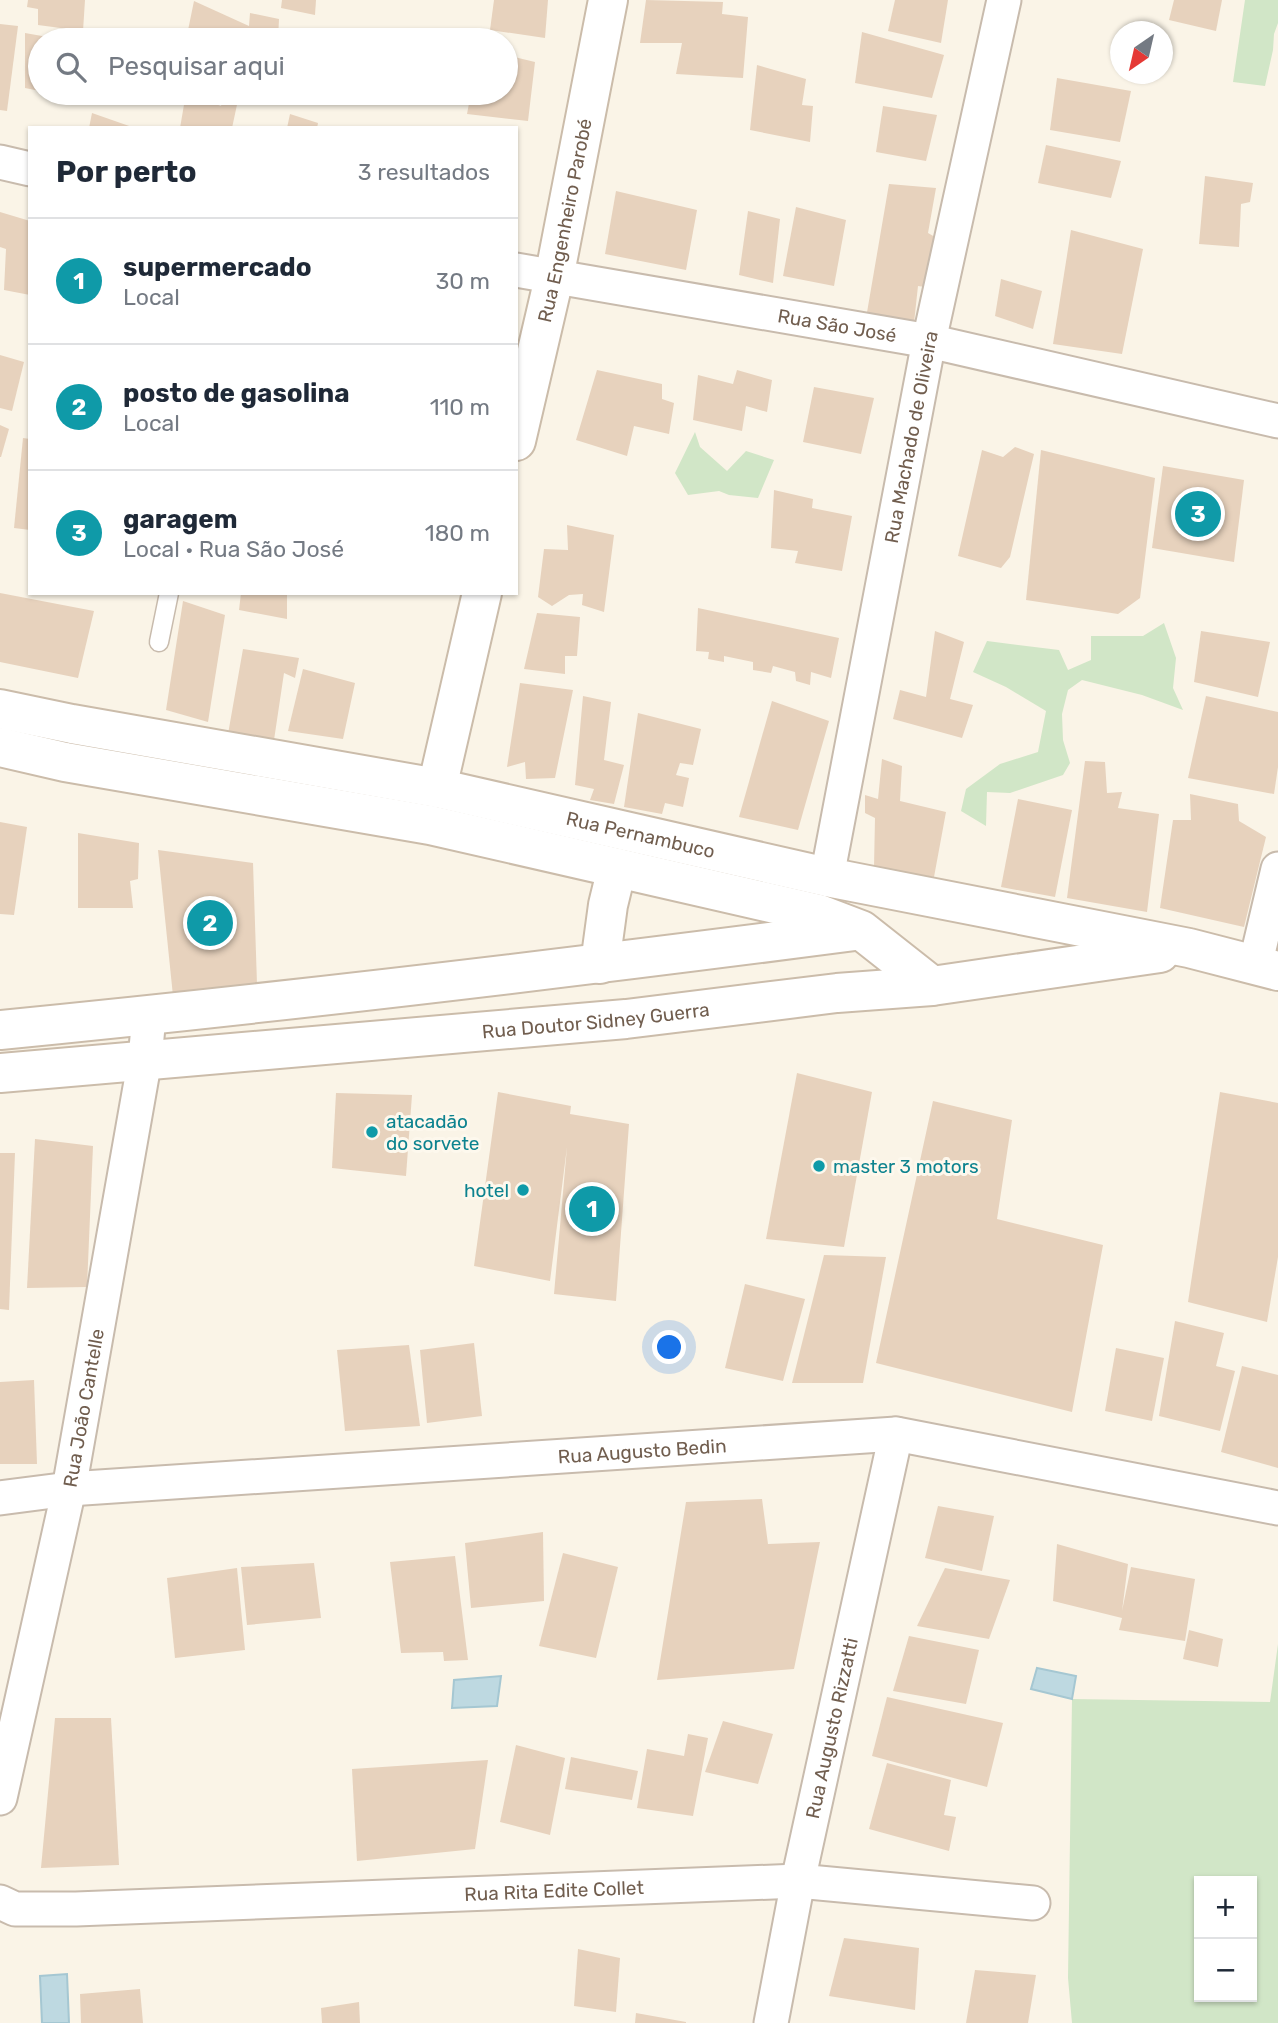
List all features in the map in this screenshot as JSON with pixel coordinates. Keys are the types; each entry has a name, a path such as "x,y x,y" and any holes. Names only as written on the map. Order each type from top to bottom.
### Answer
{"main road":[{"name":"Rua Engenheiro Parobé","path":"518,433 554,278 608,0"},
{"path":"437,788 482,595"},
{"name":"Rua Pernambuco","path":"0,709 437,788 827,877 1189,948 1267,969"},
{"name":"Rua Pernambuco","path":"0,747 65,761 430,825 819,914 861,930 932,986"},
{"path":"600,964 608,905 617,868"},
{"path":"0,1030 149,1016 600,964 861,930 916,894"},
{"name":"Rua Doutor Sidney Guerra","path":"0,1073 626,1018 837,993 932,986 1189,948"}],"street":[{"name":"Rua Machado de Oliveira","path":"827,877 929,341 1004,0"},
{"path":"0,162 28,169"},
{"name":"Rua São José","path":"518,270 929,341 1278,421"},
{"path":"1267,969 1278,869"},
{"name":"Rua João Cantelle","path":"0,1798 69,1489 145,1059 149,1016"},
{"name":"Rua Augusto Bedin","path":"0,1498 69,1489 897,1434 1278,1508"},
{"name":"Rua Augusto Rizzatti","path":"771,2023 798,1881 897,1434"},
{"name":"Rua Rita Edite Collet","path":"0,1902 15,1909 76,1909 798,1881 1033,1903"}],"lane":[{"path":"159,642 169,595"}],"green space":[{"path":"1245,0 1278,0 1278,23 1265,86 1233,82"},
{"path":"695,432 700,447 727,471 746,451 774,460 758,498 729,495 719,491 688,495 675,473"},
{"path":"1164,623 1176,658 1173,688 1183,710 1142,695 1082,680 1068,690 1062,714 1063,740 1070,763 1063,775 1010,793 987,792 986,826 961,811 966,789 1000,764 1038,752 1046,711 1006,687 973,672 987,641 1059,650 1068,670 1091,660 1091,636 1143,636"},
{"path":"1278,1644 1278,2023 1072,2023 1068,1978 1072,1699 1270,1702"}],"water":[{"path":"1037,1668 1076,1676 1072,1699 1031,1689"},
{"path":"501,1676 497,1706 452,1708 454,1680"},
{"path":"67,1974 69,2023 42,2023 40,1976"}],"building":[{"path":"28,0 85,0 83,28 38,25 38,9 27,7"},
{"path":"282,0 316,0 315,15 281,8"},
{"path":"494,0 548,0 545,38 518,34 518,28 490,28"},
{"path":"646,0 723,2 722,14 748,17 743,78 676,74 682,43 640,43"},
{"path":"895,0 948,0 941,43 888,31"},
{"path":"1174,0 1222,0 1216,31 1169,20"},
{"path":"194,1 249,26 250,13 279,19 279,28 188,28"},
{"path":"0,24 18,26 7,111 0,110"},
{"path":"862,32 944,55 932,98 855,83"},
{"path":"25,33 28,34 28,89 25,88"},
{"path":"518,58 535,62 528,121 467,114 469,105 518,105"},
{"path":"757,65 806,79 802,105 813,106 810,142 750,130"},
{"path":"1057,78 1131,91 1120,142 1050,130"},
{"path":"184,105 237,105 232,126 180,126"},
{"path":"883,106 937,115 926,161 876,152"},
{"path":"92,113 129,126 89,126"},
{"path":"290,114 318,123 317,126 287,126"},
{"path":"1046,145 1121,161 1111,198 1038,183"},
{"path":"1205,176 1253,183 1250,202 1241,204 1239,247 1199,244"},
{"path":"889,184 936,188 928,233 935,237 925,287 918,286 913,332 865,324"},
{"path":"616,191 697,210 686,270 605,254"},
{"path":"796,207 846,220 834,286 783,276"},
{"path":"748,211 780,219 773,283 739,275"},
{"path":"0,212 28,220 28,295 4,290 6,249 0,247"},
{"path":"1071,230 1143,249 1122,354 1053,344"},
{"path":"1001,279 1042,291 1033,329 995,316"},
{"path":"0,355 24,362 12,411 0,408"},
{"path":"597,370 662,384 662,399 674,403 669,434 634,426 627,456 576,440"},
{"path":"737,370 772,380 767,412 746,406 742,431 693,420 698,375 733,384"},
{"path":"814,387 874,398 861,454 803,442"},
{"path":"0,425 9,429 1,457 0,457"},
{"path":"23,438 28,439 28,530 14,528"},
{"path":"1015,447 1034,454 1010,557 1001,568 958,556 982,450 1003,457"},
{"path":"1041,450 1155,478 1140,598 1118,614 1026,600"},
{"path":"1163,466 1244,480 1234,562 1152,548"},
{"path":"774,490 813,499 812,508 852,516 842,571 795,563 798,551 771,548"},
{"path":"567,525 614,535 604,612 582,605 583,594 569,595 552,606 538,597 544,549 568,550"},
{"path":"0,593 94,611 78,678 0,662"},
{"path":"241,595 287,595 287,619 239,610"},
{"path":"183,601 225,615 208,722 166,710"},
{"path":"698,608 839,638 831,678 811,672 810,685 796,681 795,672 773,666 771,673 753,670 753,662 724,656 724,662 708,659 709,652 696,651"},
{"path":"537,613 580,617 577,656 565,656 565,674 524,669"},
{"path":"935,631 964,642 950,699 973,705 962,738 893,719 900,690 926,697"},
{"path":"1201,631 1270,642 1258,697 1194,682"},
{"path":"243,649 299,658 295,678 284,673 274,740 228,734"},
{"path":"303,669 355,683 343,739 288,731"},
{"path":"520,683 573,690 555,778 526,779 525,762 507,767"},
{"path":"583,696 611,702 604,760 624,765 614,804 590,800 594,789 575,785"},
{"path":"1206,696 1278,712 1278,767 1274,794 1188,778"},
{"path":"772,701 829,721 798,830 739,817"},
{"path":"638,713 701,729 693,765 680,763 676,775 689,778 683,807 665,803 662,814 624,807"},
{"path":"882,759 902,766 900,801 946,812 934,877 874,867 875,818 865,813 865,795 878,799"},
{"path":"1085,761 1105,762 1107,793 1122,792 1118,808 1159,814 1147,912 1067,898"},
{"path":"1190,794 1238,804 1239,821 1266,837 1244,927 1160,908 1173,820 1191,820"},
{"path":"1018,799 1072,810 1055,897 1001,887"},
{"path":"0,822 27,827 14,915 0,914"},
{"path":"78,833 139,843 138,879 130,881 133,908 78,908"},
{"path":"158,850 253,863 257,984 173,996"},
{"name":"master 3 motors","path":"797,1073 872,1092 844,1247 766,1239"},
{"path":"498,1092 571,1106 570,1114 629,1124 616,1301 554,1294 567,1147 550,1281 474,1266"},
{"path":"1220,1092 1278,1103 1278,1257 1267,1322 1188,1302"},
{"name":"atacadão do sorvete","path":"336,1093 412,1095 406,1176 332,1168"},
{"path":"933,1101 1012,1120 997,1219 1103,1245 1072,1412 876,1363"},
{"path":"35,1139 93,1146 87,1287 27,1288"},
{"path":"0,1153 15,1153 9,1310 0,1309"},
{"path":"824,1255 886,1257 863,1383 792,1383"},
{"path":"745,1284 805,1299 783,1381 725,1368"},
{"path":"1175,1321 1224,1333 1216,1366 1235,1371 1220,1431 1159,1416"},
{"path":"474,1343 482,1416 427,1423 420,1350"},
{"path":"409,1345 420,1426 345,1431 337,1350"},
{"path":"1116,1348 1164,1358 1152,1421 1105,1411"},
{"path":"1242,1366 1278,1375 1278,1468 1221,1452"},
{"path":"34,1380 37,1464 0,1464 0,1382"},
{"path":"762,1499 768,1544 820,1542 794,1669 657,1680 686,1502"},
{"path":"938,1506 994,1516 982,1571 925,1558"},
{"path":"543,1532 544,1601 471,1608 465,1543"},
{"path":"1057,1544 1128,1564 1122,1611 1131,1567 1195,1579 1185,1641 1119,1630 1122,1618 1053,1601"},
{"path":"563,1553 618,1567 596,1658 539,1646"},
{"path":"455,1556 468,1660 444,1661 443,1652 401,1653 390,1562"},
{"path":"314,1563 321,1618 247,1625 241,1567"},
{"path":"237,1568 245,1650 175,1658 167,1578"},
{"path":"945,1568 1010,1580 989,1639 917,1626"},
{"path":"1189,1630 1223,1639 1218,1667 1183,1659"},
{"path":"909,1636 979,1650 966,1704 893,1691"},
{"path":"887,1697 1003,1723 987,1787 872,1756"},
{"path":"55,1718 111,1718 119,1865 41,1868"},
{"path":"723,1721 773,1734 758,1784 705,1772"},
{"path":"688,1734 708,1738 693,1816 637,1808 647,1749 684,1756"},
{"path":"516,1745 565,1758 550,1835 500,1822"},
{"path":"571,1757 638,1771 632,1800 565,1789"},
{"path":"488,1760 475,1849 357,1861 352,1769"},
{"path":"887,1763 951,1780 944,1815 956,1817 949,1851 869,1829"},
{"path":"844,1938 919,1948 915,2010 829,1996"},
{"path":"578,1949 620,1958 616,2012 574,2006"},
{"path":"975,1970 1036,1975 1028,2023 966,2023"},
{"path":"140,1989 143,2023 81,2023 80,1994"},
{"path":"359,2002 360,2023 322,2023 321,2008"},
{"path":"636,2013 686,2022 686,2023 635,2023"}],"place":[{"name":"garagem","path":"1198,514"},
{"name":"posto de gasolina","path":"210,923"},
{"name":"atacadão do sorvete","path":"372,1132"},
{"name":"master 3 motors","path":"819,1166"},
{"name":"hotel","path":"523,1190"},
{"name":"supermercado","path":"592,1209"}]}
